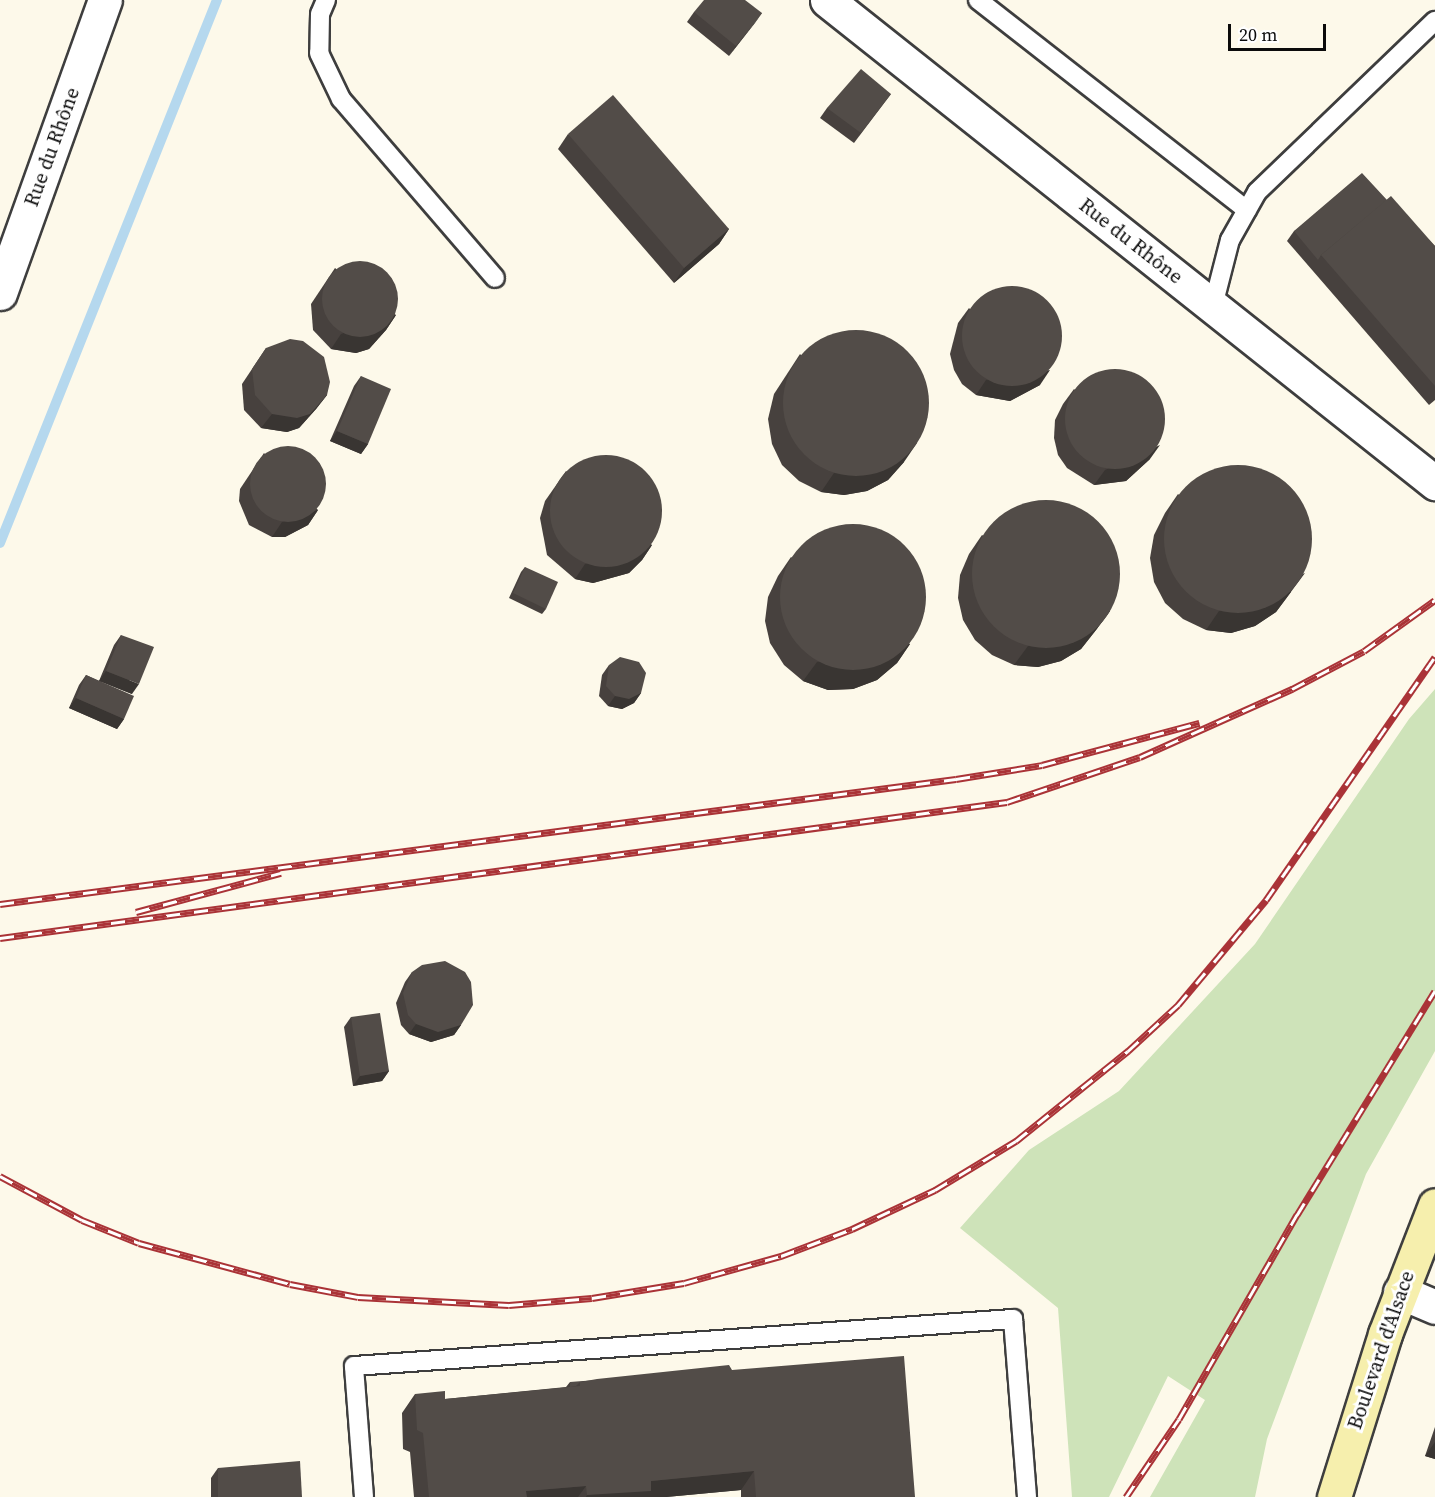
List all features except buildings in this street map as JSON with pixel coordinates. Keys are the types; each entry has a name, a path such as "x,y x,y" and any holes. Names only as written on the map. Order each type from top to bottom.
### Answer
{"street":[{"name":"Rue du Rhône","path":"0,293 105,0"},
{"name":"Rue du Rhône","path":"827,0 1435,483"},
{"name":"Boulevard d'Alsace","path":"1334,1497 1400,1292 1435,1205"},
{"path":"1400,1292 1435,1307"}],"lane":[{"path":"326,0 320,14 319,53 341,99 495,278"},
{"path":"978,0 1247,210"},
{"path":"1213,306 1230,240 1257,192 1435,21"},
{"path":"364,1497 354,1366 1013,1319 1027,1497"}],"green space":[{"path":"1435,689 1435,1051 1366,1174 1267,1439 1255,1497 1150,1497 1205,1400 1168,1376 1109,1497 1072,1497 1058,1308 960,1228 1029,1150 1119,1091 1255,944 1409,719"}],"waterway":[{"path":"0,543 217,0"}],"railway":[{"path":"0,938 1007,802 1140,757 1292,689 1364,651 1435,600"},
{"path":"0,1176 82,1220 139,1243 290,1284 358,1297 509,1305 592,1298 684,1283 781,1256 852,1229 935,1190 1016,1141 1128,1051 1178,1005 1266,900 1435,657"},
{"path":"0,904 956,779 1042,765 1199,723"},
{"path":"136,912 281,873"},
{"path":"1126,1497 1179,1419 1297,1215 1435,991"}]}
